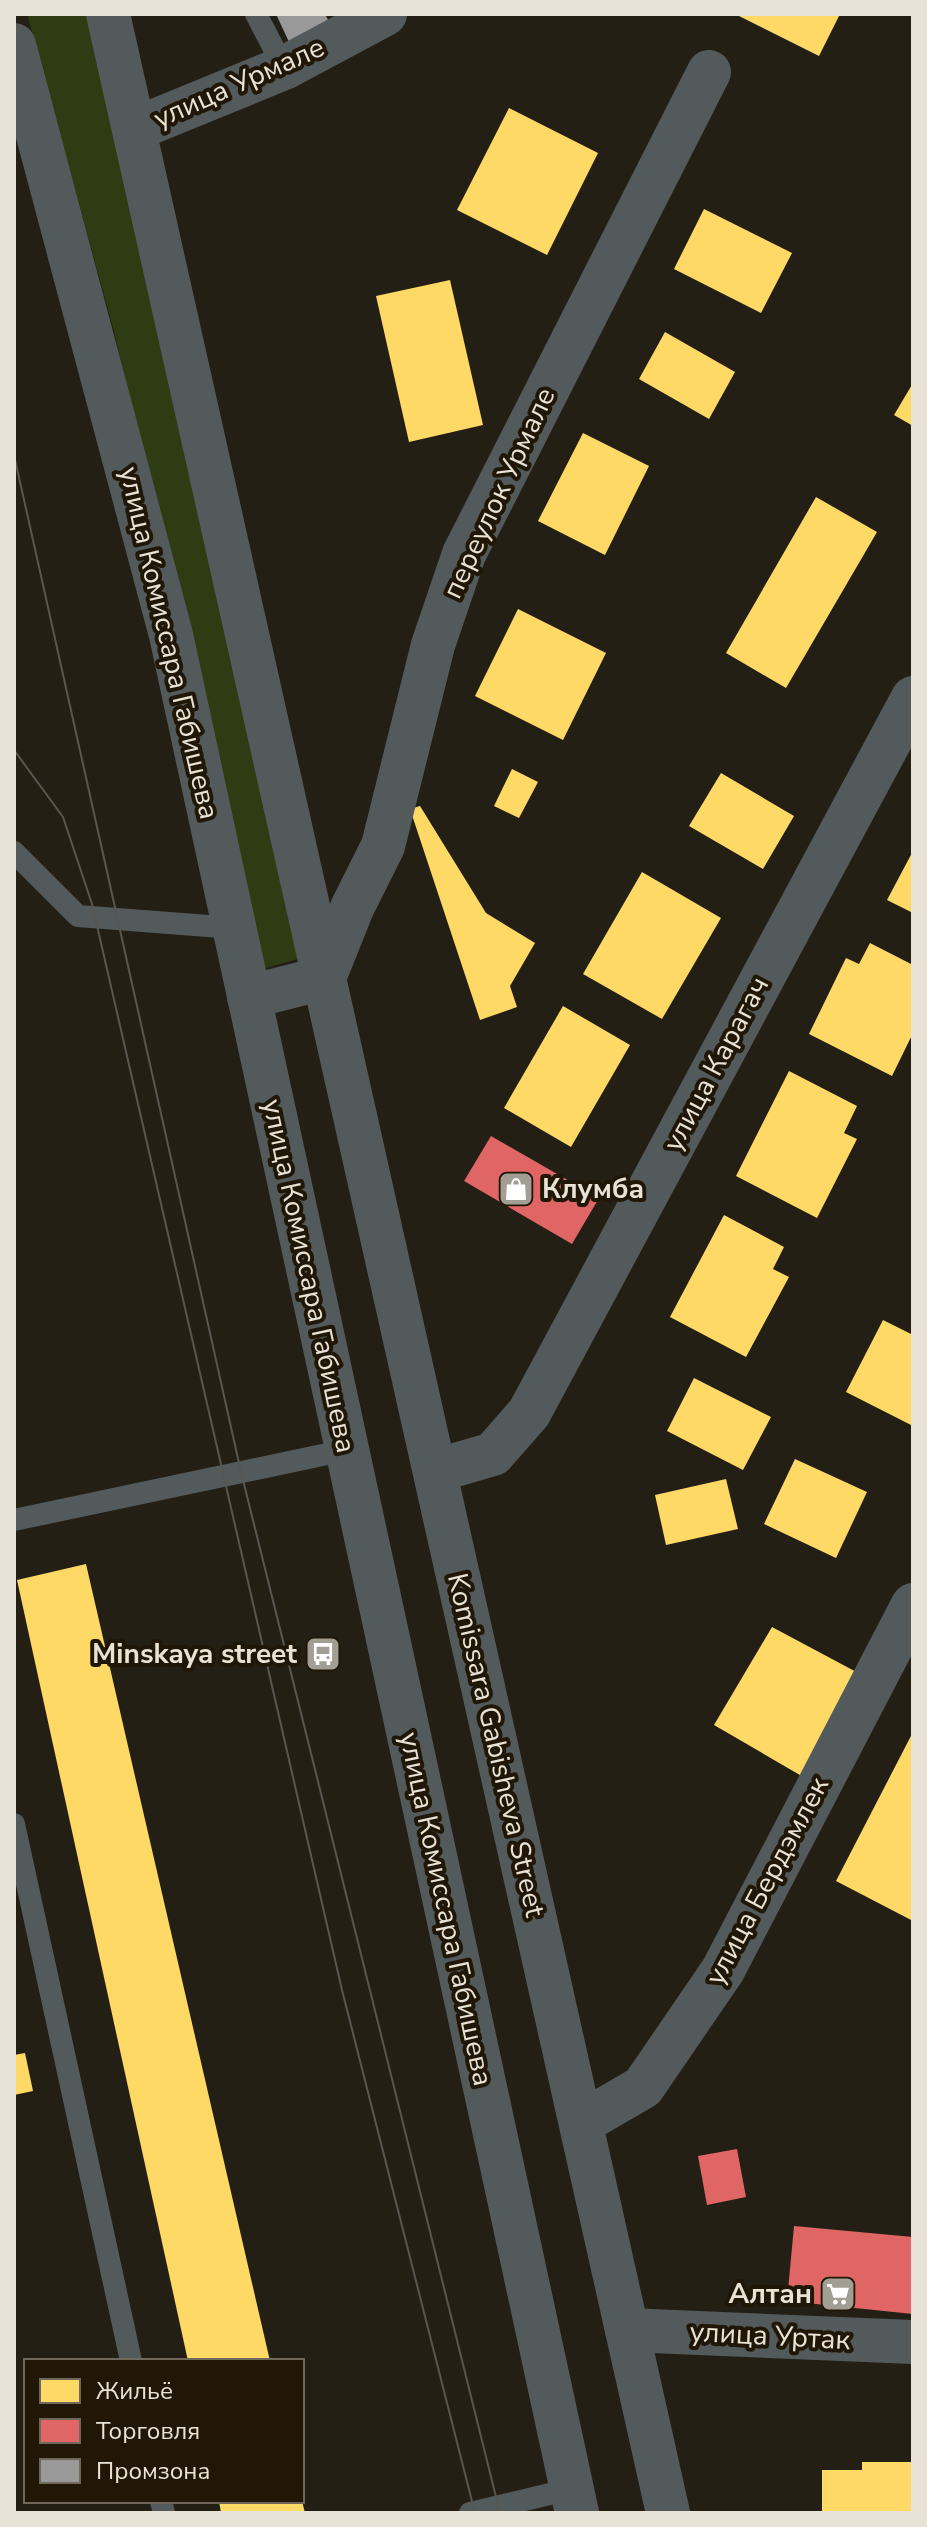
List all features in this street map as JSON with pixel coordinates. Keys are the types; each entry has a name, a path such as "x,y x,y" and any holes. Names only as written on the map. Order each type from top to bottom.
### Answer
{"street":[{"path":"108,14 324,978 249,997"},
{"name":"улица Урмале","path":"135,129 284,68 374,17"},
{"name":"улица Комиссара Габишева","path":"14,45 171,635 574,2501"},
{"name":"переулок Урмале","path":"324,978 352,908 383,846 433,645 464,554 709,72"},
{"name":"улица Карагач","path":"435,1471 493,1454 529,1413 913,698"},
{"name":"Komissara Gabisheva Street","path":"324,978 668,2513"},
{"name":"улица Бердэмлек","path":"581,2123 643,2087 723,1970 913,1605"},
{"name":"улица Уртак","path":"627,2330 913,2342"}],"lane":[{"path":"256,14 284,68"},
{"path":"14,852 78,916 234,928"},
{"path":"14,1520 346,1450"},
{"path":"14,1824 131,2359"},
{"path":"470,2513 574,2501"}],"green space":[{"path":"27,14 93,14 305,957 262,969 114,331"}],"building: Жильё":[{"path":"735,14 840,14 819,56"},
{"path":"509,108 598,153 547,255 457,210"},
{"path":"704,209 792,253 761,313 674,269"},
{"path":"450,280 483,425 409,442 376,296"},
{"path":"665,332 735,372 709,419 639,379"},
{"path":"913,383 913,426 894,415"},
{"path":"583,433 649,466 605,555 538,521"},
{"path":"816,497 877,532 786,688 726,653"},
{"path":"518,609 606,653 563,740 475,696"},
{"path":"512,769 538,782 519,818 494,806"},
{"path":"721,773 794,816 763,869 689,826"},
{"path":"420,806 486,913 535,943 510,986 517,1007 480,1020 410,809"},
{"path":"913,851 913,913 887,900"},
{"path":"642,872 721,918 662,1019 583,974"},
{"path":"870,943 913,965 913,1033 892,1076 809,1034 846,958 859,964"},
{"path":"563,1006 630,1045 571,1147 504,1108"},
{"path":"789,1071 857,1106 844,1133 857,1139 817,1218 736,1176"},
{"path":"724,1215 784,1247 773,1269 789,1277 746,1357 670,1317"},
{"path":"883,1320 913,1335 913,1426 846,1392"},
{"path":"694,1378 771,1417 743,1470 667,1431"},
{"path":"795,1459 867,1492 836,1558 764,1524"},
{"path":"726,1479 738,1529 666,1545 655,1495"},
{"path":"86,1564 270,2359 188,2359 17,1580"},
{"path":"772,1627 862,1675 805,1778 714,1725"},
{"path":"913,1732 913,1921 836,1881"},
{"path":"25,2053 33,2091 14,2095 14,2055"},
{"path":"862,2462 913,2462 913,2513 822,2513 822,2470 862,2470"},
{"path":"219,2503 302,2503 305,2513 221,2513"}],"building: Торговля":[{"path":"491,1136 599,1198 572,1244 464,1181"},
{"path":"737,2149 746,2197 707,2205 698,2156"},
{"path":"794,2226 913,2237 913,2314 787,2301"}],"building: Промзона":[{"path":"276,14 325,14 329,22 289,42"}],"tram line":[{"path":"14,455 241,1472 500,2513"},
{"path":"14,750 63,817 92,904 342,1990 475,2513"}],"place":[{"name":"Клумба","path":"516,1189"},
{"name":"Minskaya street","path":"323,1654"},
{"name":"Алтан","path":"838,2294"}]}
